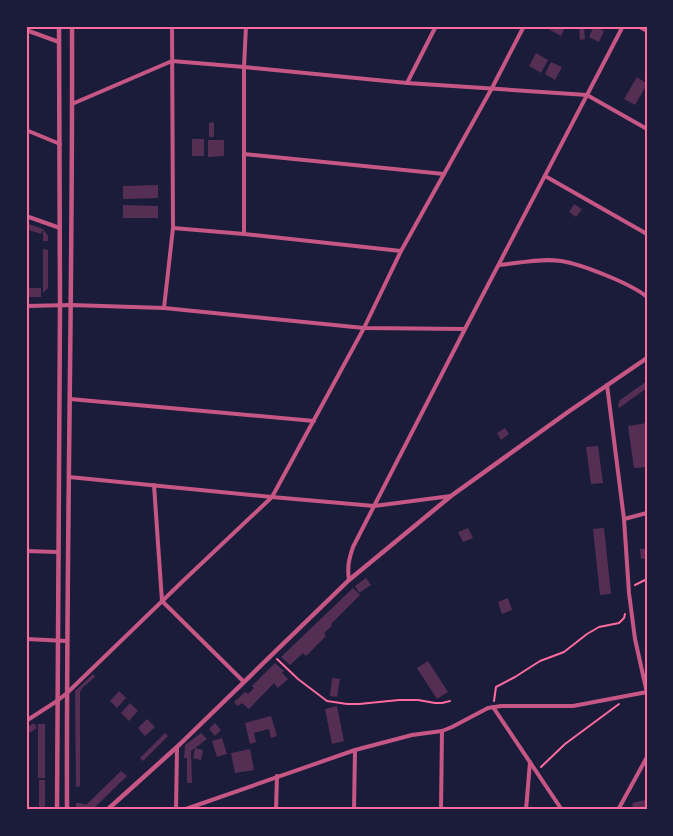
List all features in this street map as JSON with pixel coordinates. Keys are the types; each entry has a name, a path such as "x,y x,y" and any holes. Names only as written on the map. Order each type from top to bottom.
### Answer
{"street":[{"path":"56,810 60,305 59,26"},
{"path":"67,810 72,26"},
{"path":"164,308 173,228 172,26"},
{"path":"244,234 244,67 246,26"},
{"path":"408,83 436,26"},
{"path":"26,720 67,693 272,497 364,328 401,252 492,88 524,26"},
{"path":"349,580 347,570 353,547 623,26"},
{"path":"638,26 647,32"},
{"path":"26,30 59,42"},
{"path":"72,104 172,61 408,83 587,95 647,129"},
{"path":"26,130 60,144"},
{"path":"244,154 444,174"},
{"path":"545,176 647,234"},
{"path":"26,216 60,228"},
{"path":"173,228 401,252"},
{"path":"498,265 542,260 574,264 620,281 647,298"},
{"path":"26,306 71,305 164,308 364,328 465,329"},
{"path":"107,810 177,747 349,580 451,496 647,358"},
{"path":"183,810 355,750 412,735 442,731 484,709 493,707 573,706 647,692 635,639 629,593 624,519 607,385"},
{"path":"70,399 314,421"},
{"path":"69,476 374,506 451,496"},
{"path":"154,485 162,601 244,682"},
{"path":"624,519 647,512"},
{"path":"26,551 58,552"},
{"path":"26,639 67,641"},
{"path":"493,707 562,810"},
{"path":"441,810 442,731"},
{"path":"176,810 177,747"},
{"path":"354,810 355,750"},
{"path":"618,810 647,757"},
{"path":"526,810 530,761"},
{"path":"276,810 277,776"}],"path":[{"path":"629,593 632,587 647,579"},
{"path":"493,707 496,687 516,677 540,661 564,652 599,626 619,623 624,618 626,610"},
{"path":"272,654 298,679 327,701 347,704 399,700 418,700 435,703 450,701"},
{"path":"537,772 565,744 631,695"}],"building":[{"path":"543,26 566,26 561,36"},
{"path":"594,26 604,31 599,42 589,37"},
{"path":"579,28 584,28 585,39 580,40"},
{"path":"536,53 548,60 541,73 529,66"},
{"path":"551,62 562,67 555,80 545,74"},
{"path":"637,77 647,84 635,105 624,99"},
{"path":"214,122 214,137 209,137 209,123"},
{"path":"192,139 204,139 204,156 192,156"},
{"path":"208,140 224,140 224,156 208,157"},
{"path":"158,185 158,198 123,199 123,186"},
{"path":"574,204 582,209 576,217 569,212"},
{"path":"123,205 158,206 158,218 123,218"},
{"path":"26,223 43,229 41,234 26,229"},
{"path":"43,229 48,236 48,241 43,241"},
{"path":"43,249 48,250 48,288 43,293"},
{"path":"27,288 41,288 41,297 27,297"},
{"path":"647,381 647,388 619,408 620,400"},
{"path":"647,423 647,467 634,468 628,426"},
{"path":"505,428 509,434 501,440 497,433"},
{"path":"598,446 603,483 591,484 586,447"},
{"path":"468,528 473,538 463,542 458,532"},
{"path":"604,528 611,594 600,595 593,529"},
{"path":"640,549 647,549 647,558 641,559"},
{"path":"366,578 371,585 359,593 355,586"},
{"path":"353,588 360,595 331,624 332,626 324,633 326,636 306,656 303,653 290,665 281,657"},
{"path":"508,598 512,610 502,614 498,602"},
{"path":"428,661 448,692 437,699 417,668"},
{"path":"275,663 284,671 282,673 288,679 278,688 274,683 249,709 242,703 238,706 234,702 245,692 248,694 254,688 252,686"},
{"path":"93,674 95,677 80,692 80,786 76,787 75,691"},
{"path":"332,678 340,679 337,697 330,696"},
{"path":"119,691 126,698 117,708 110,701"},
{"path":"130,703 138,711 129,721 121,713"},
{"path":"337,706 344,741 332,744 325,709"},
{"path":"271,716 277,736 271,738 269,729 254,733 256,742 250,744 245,723"},
{"path":"147,719 155,727 145,736 138,728"},
{"path":"34,723 37,728 30,733 27,727"},
{"path":"215,723 221,730 215,736 209,729"},
{"path":"38,724 45,724 45,778 38,778"},
{"path":"165,733 168,736 143,761 140,758"},
{"path":"201,733 207,739 191,751 192,783 187,783 187,758 184,758 185,745"},
{"path":"222,738 227,754 217,757 212,741"},
{"path":"195,748 203,750 201,760 193,758"},
{"path":"250,749 254,770 235,773 231,753"},
{"path":"121,771 127,776 92,810 76,810 76,803 86,805"},
{"path":"39,780 45,780 45,810 39,810"},
{"path":"645,800 647,810 634,810 632,803"}]}
